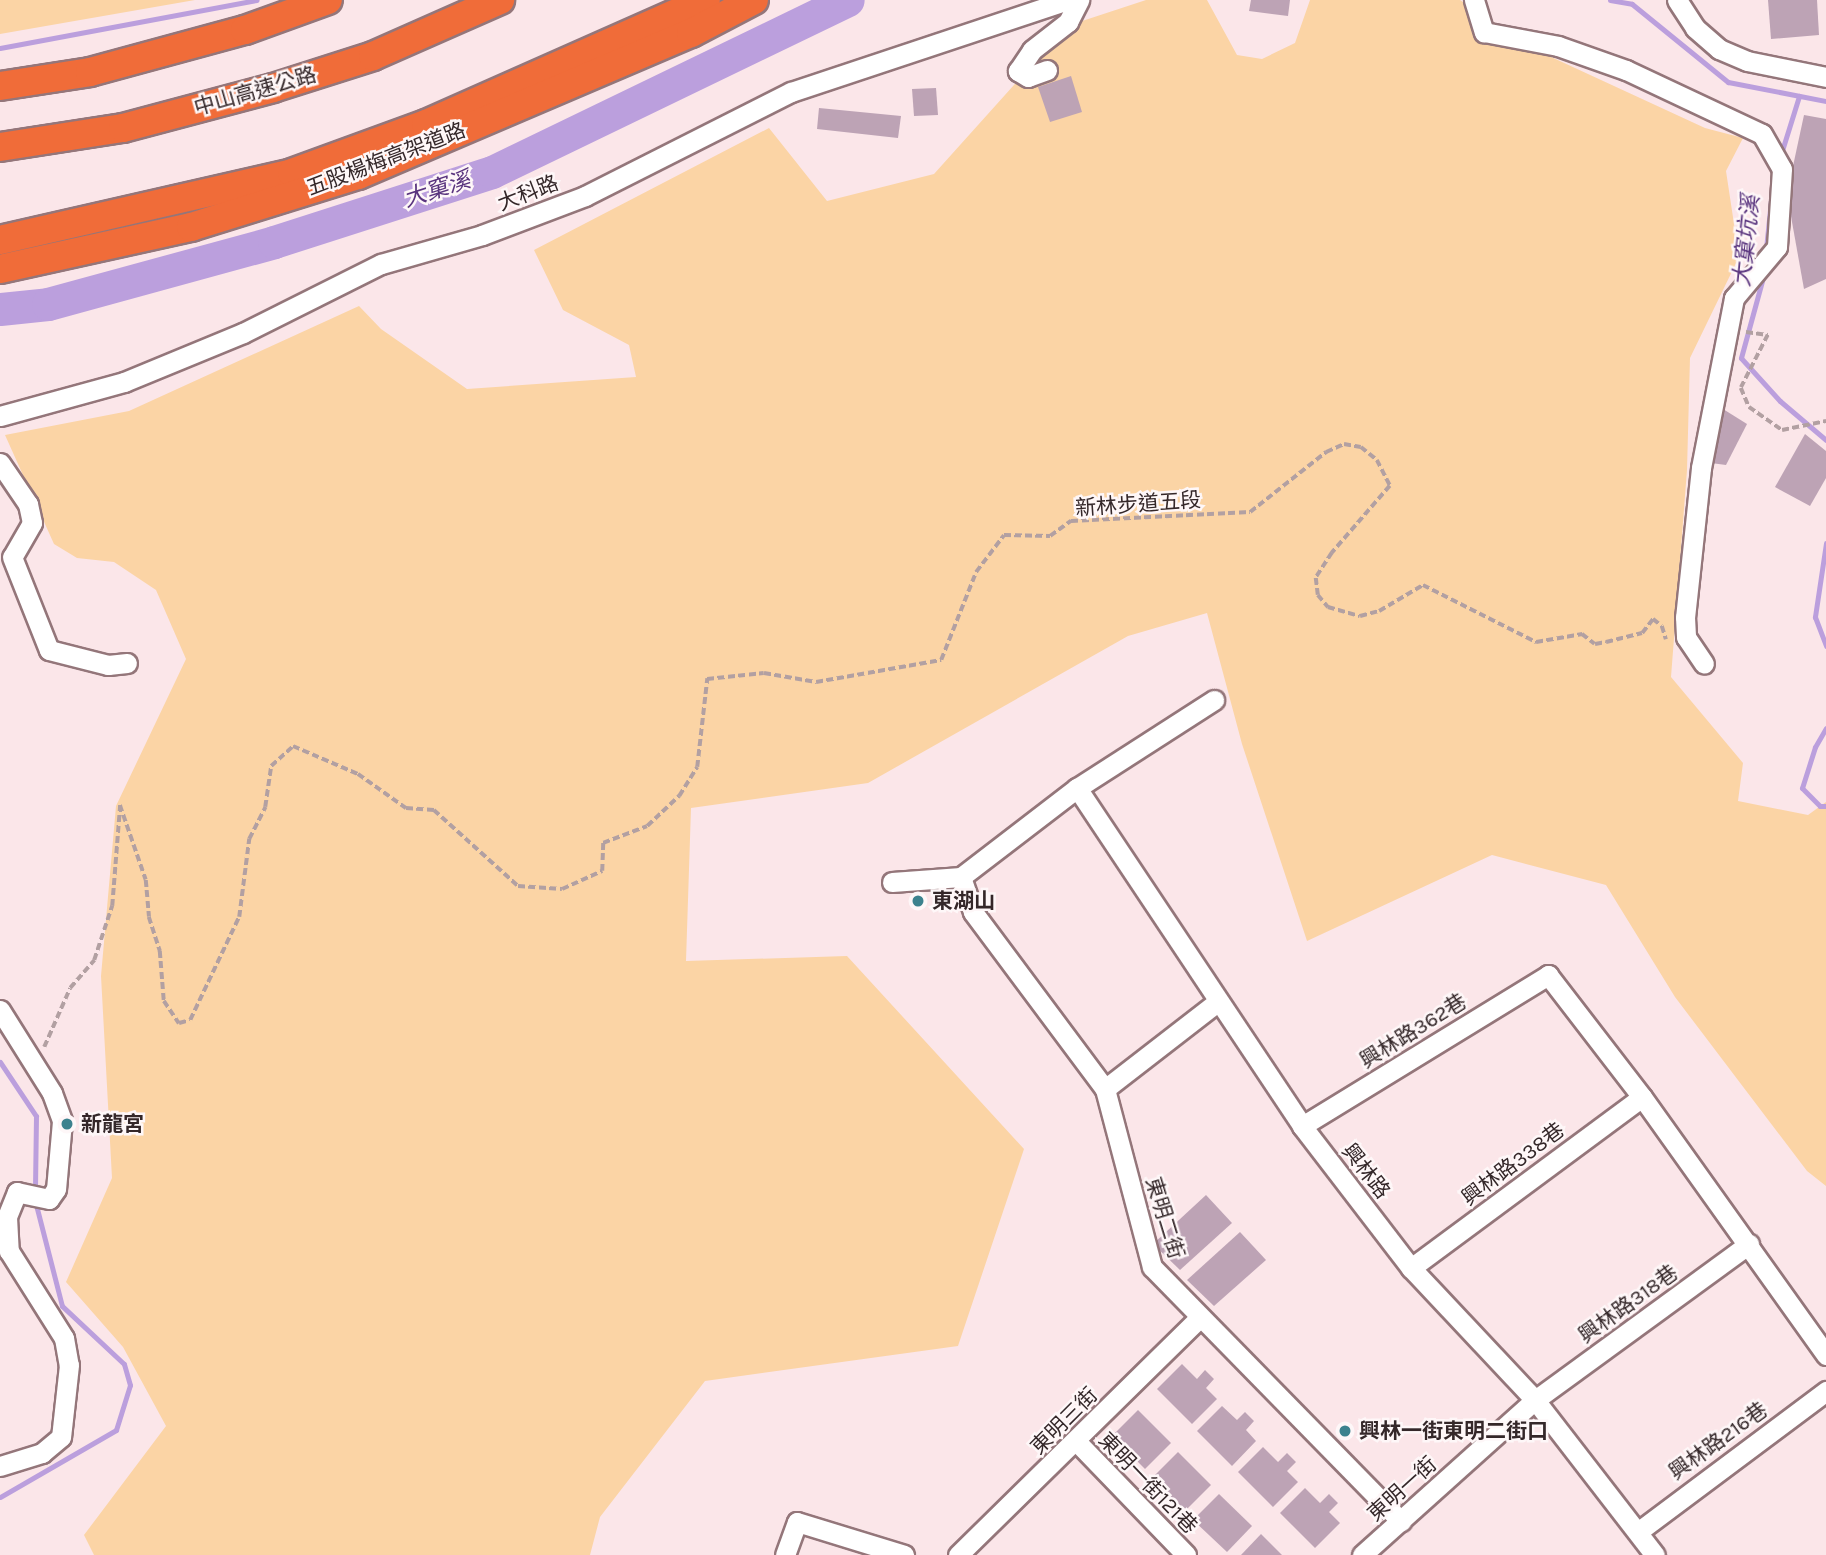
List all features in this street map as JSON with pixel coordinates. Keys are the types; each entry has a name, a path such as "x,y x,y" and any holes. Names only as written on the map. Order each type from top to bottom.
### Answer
{"highway":[{"path":"0,86 103,68 245,30 328,0"},
{"name":"中山高速公路","path":"0,147 123,128 273,88 373,55 500,0"},
{"name":"五股楊梅高架道路","path":"0,240 292,173 426,124 706,0"},
{"name":"五股楊梅高架道路","path":"0,269 191,227 358,174 691,33 754,0"}],"street":[{"path":"1034,11 1052,0"},
{"name":"大科路","path":"0,416 124,382 198,353 380,264 482,235 585,196 791,92 1067,0"},
{"path":"1047,71 1028,77 1018,71 1032,50 1068,22 1079,0"},
{"path":"1474,0 1484,32 1558,47 1626,70 1762,134 1783,169 1777,247 1734,298 1726,329 1686,585 1686,637 1702,661"},
{"path":"1676,0 1695,28 1719,49 1747,61 1826,77"},
{"path":"0,463 28,505 32,523 12,557 49,650 108,665 127,663"},
{"path":"892,882 961,877 1077,788 1214,700"},
{"name":"興林路","path":"1077,788 1302,1126 1411,1268 1535,1400 1655,1555"},
{"name":"東明二街","path":"961,877 973,912 1105,1089 1152,1267 1401,1521"},
{"name":"興林路362巷","path":"1302,1126 1548,975 1642,1097"},
{"path":"1105,1089 1217,1002"},
{"path":"0,1010 51,1093 62,1121 57,1189 47,1199 17,1192 7,1217 9,1251 64,1338 69,1365 65,1421 61,1437 42,1452 0,1466"},
{"path":"1642,1097 1826,1355"},
{"name":"興林路338巷","path":"1411,1268 1642,1097"},
{"name":"興林路318巷","path":"1535,1400 1749,1244"},
{"name":"東明三街","path":"958,1555 1077,1442 1200,1317"},
{"name":"興林路216巷","path":"1639,1531 1826,1391"},
{"name":"東明一街","path":"1362,1555 1535,1400"},
{"name":"東明一街121巷","path":"1077,1442 1186,1555"},
{"path":"785,1555 797,1522 904,1555"}],"path":[{"path":"1726,329 1768,335 1741,388 1749,407 1782,429 1826,421"},
{"name":"新林步道五段","path":"26,1052 43,1048 70,988 94,960 112,906 120,805 146,880 149,917 160,951 164,1001 179,1023 190,1020 239,918 249,839 265,807 271,765 293,746 358,774 406,808 434,810 518,886 562,889 602,871 603,842 648,827 680,796 697,767 708,679 764,673 816,682 941,660 976,572 1004,535 1050,536 1071,521 1250,512 1326,452 1344,444 1361,447 1377,460 1390,486 1332,553 1316,578 1318,595 1328,607 1360,615 1378,611 1423,585 1536,642 1582,634 1595,644 1606,642 1642,633 1653,619 1662,626 1666,640 1702,661"}],"shaded area":[{"path":"0,0 195,0 0,34"},
{"path":"1146,0 1207,0 1237,55 1262,59 1295,43 1310,0 1460,0 1536,50 1705,128 1743,138 1726,171 1739,257 1690,358 1687,470 1671,677 1743,763 1738,801 1808,815 1826,802 1826,1186 1807,1171 1675,997 1606,885 1492,855 1307,941 1242,744 1207,613 1128,636 868,783 691,808 686,961 847,956 1024,1149 958,1346 705,1381 600,1517 590,1555 94,1555 84,1535 166,1426 123,1347 66,1282 112,1178 101,976 116,806 186,659 156,590 114,562 77,558 54,544 5,435 129,411 359,306 381,329 467,389 636,377 629,345 563,310 534,250 769,128 827,201 934,174 1067,26"}],"building":[{"path":"1251,0 1290,0 1288,16 1249,11"},
{"path":"1768,0 1817,0 1819,35 1771,39"},
{"path":"1071,76 1082,112 1050,122 1038,87"},
{"path":"936,88 938,115 914,116 912,89"},
{"path":"819,108 901,116 898,138 817,129"},
{"path":"1804,115 1826,119 1826,279 1804,289 1787,194"},
{"path":"1723,409 1747,424 1726,465 1711,463"},
{"path":"1805,434 1826,451 1826,478 1810,506 1775,487"},
{"path":"1206,1195 1232,1223 1180,1270 1153,1244"},
{"path":"1240,1232 1266,1260 1214,1306 1187,1280"},
{"path":"1182,1364 1197,1379 1205,1370 1214,1379 1206,1388 1217,1399 1192,1424 1157,1389"},
{"path":"1222,1406 1237,1420 1245,1412 1254,1421 1246,1430 1256,1441 1232,1466 1197,1431"},
{"path":"1138,1410 1171,1443 1145,1469 1112,1436"},
{"path":"1263,1447 1278,1462 1287,1453 1296,1462 1287,1471 1298,1482 1273,1507 1238,1472"},
{"path":"1178,1452 1211,1485 1185,1511 1152,1478"},
{"path":"1305,1488 1320,1503 1329,1494 1338,1503 1329,1512 1340,1523 1315,1548 1280,1513"},
{"path":"1219,1494 1252,1526 1227,1552 1193,1520"},
{"path":"1261,1534 1282,1555 1241,1555"}],"waterway":[{"path":"0,48 257,0"},
{"name":"大窠溪","path":"0,309 48,304 274,242 492,172 848,0"},
{"name":"大窠坑溪","path":"1610,0 1632,4 1728,82 1826,101"},
{"name":"大窠坑溪","path":"1780,157 1799,96"},
{"name":"大窠坑溪","path":"1766,249 1773,180"},
{"name":"大窠坑溪","path":"1765,270 1741,358 1780,401 1826,440"},
{"name":"大窠坑溪","path":"1826,543 1815,617 1826,646"},
{"name":"大窠坑溪","path":"1826,728 1815,747 1802,788 1820,806 1826,806"},
{"path":"0,1062 36,1116 35,1192"},
{"path":"0,1497 116,1430 130,1385 124,1364 62,1306 35,1201"}],"place":[{"name":"東湖山","path":"918,901"},
{"name":"新龍宮","path":"67,1124"},
{"name":"興林一街東明二街口","path":"1345,1431"}]}
